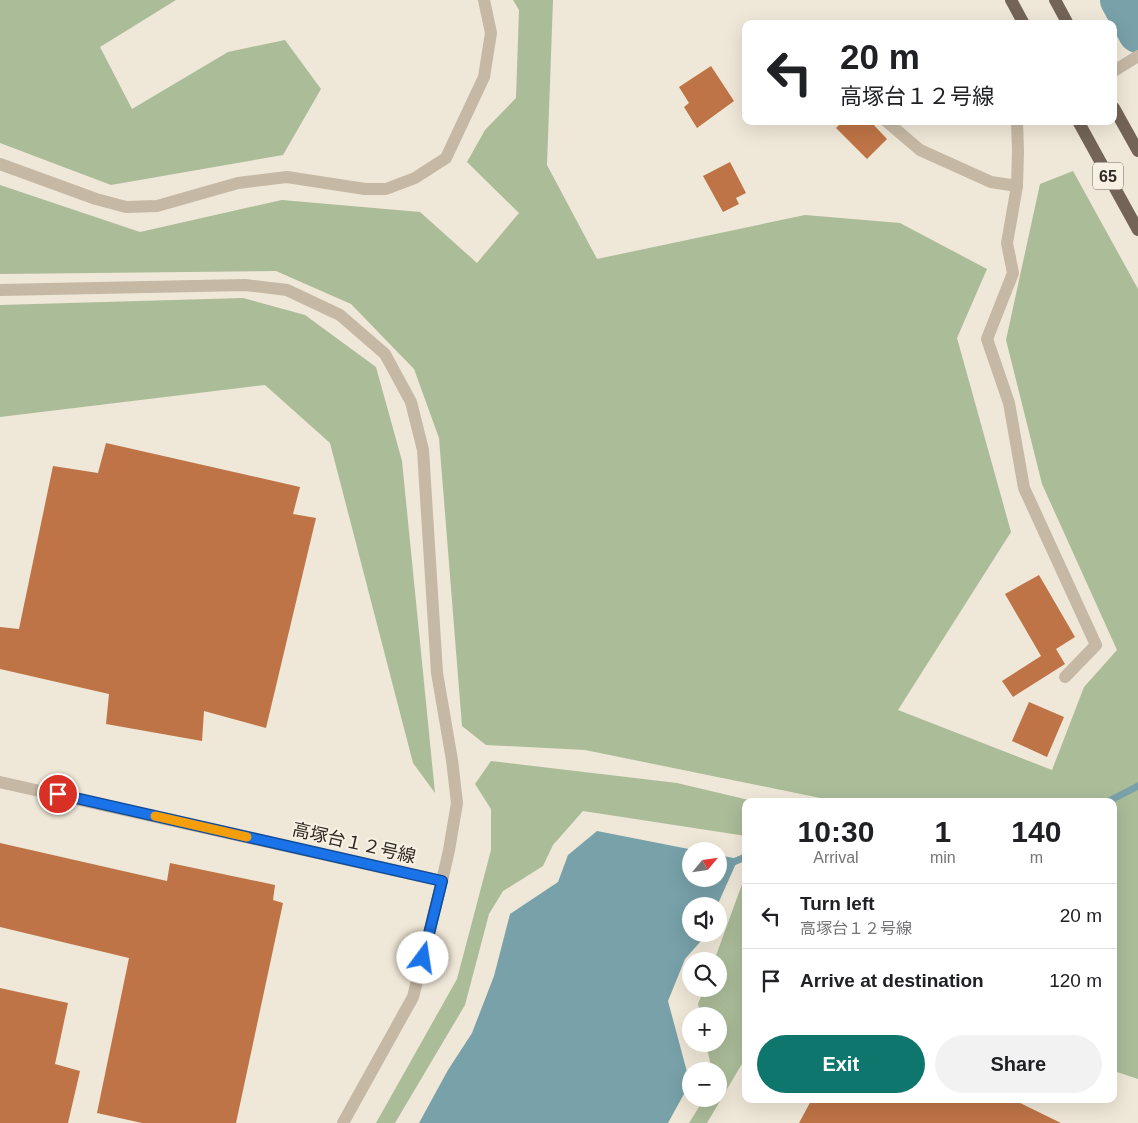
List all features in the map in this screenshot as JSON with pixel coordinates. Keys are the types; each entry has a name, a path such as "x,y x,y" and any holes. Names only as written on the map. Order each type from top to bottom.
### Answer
{"main road":[{"path":"1011,0 1022,20"},
{"path":"1055,0 1066,20"},
{"name":"65","path":"1117,113 1138,151"},
{"name":"65","path":"1080,125 1138,230"}],"street":[{"path":"0,164 96,199 126,207 157,206 238,183 287,177 365,189 386,189 415,178 446,158 484,77 491,33 484,0"},
{"path":"1117,69 1138,56"},
{"path":"891,125 920,150 991,182 1017,186"},
{"path":"1017,125 1017,186 1007,243 1013,273 987,339 1009,403 1024,488 1096,645 1065,677"},
{"path":"0,290 245,285 287,290 340,315 385,354 411,402 423,450 437,673 452,760 456,803 449,850 413,997 343,1123"},
{"name":"高塚台１２号線","path":"0,782 442,881"}],"green space":[{"path":"0,0 176,0 100,47 132,109 228,52 285,40 321,89 283,155 111,185 0,143"},
{"path":"513,0 553,0 547,165 597,259 805,215 900,223 987,269 957,338 1011,532 898,710 1052,770 1084,687 1117,650 1042,484 1006,340 1040,184 1073,171 1138,289 1138,1079 1117,1072 1117,798 820,798 585,750 486,745 462,726 439,438 414,369 351,304 276,271 0,274 0,185 140,232 282,200 420,212 477,263 519,213 467,162 485,130 516,98 519,10"},
{"path":"243,298 305,315 376,367 402,461 435,793 413,763 330,443 265,385 0,417 0,305"},
{"path":"491,761 677,783 742,798 742,835 583,811 553,845 543,866 503,891 489,914 465,1005 395,1123 376,1123 457,979 491,850 491,809 475,784"},
{"path":"742,884 742,1064 727,1089 727,1062 710,1062 708,1052 727,1052 727,1007 699,1007 701,997 727,997 727,952 717,952 721,942 727,942 727,925"},
{"path":"699,1107 716,1107 707,1123 689,1123"}],"water":[{"path":"597,831 682,848 682,888 725,888 721,897 682,897 682,942 700,942 691,952 682,952 682,966 668,1001 684,1062 682,1062 682,1098 668,1123 419,1123 448,1070 472,1033 494,976 510,914 558,882 568,855"},
{"path":"728,857 738,859 728,881"}],"building":[{"path":"711,66 734,101 697,128 684,107 689,103 679,87"},
{"path":"839,125 874,125 887,139 867,159 836,128"},
{"path":"730,162 746,193 736,198 739,204 723,212 703,176"},
{"path":"106,443 300,487 293,514 316,518 266,728 204,711 202,741 106,724 109,694 0,669 0,627 19,629 53,466 98,473"},
{"path":"1039,575 1075,637 1056,649 1065,664 1013,697 1002,681 1041,656 1005,594"},
{"path":"1029,702 1064,717 1047,757 1012,741"},
{"path":"0,843 167,881 170,863 275,885 273,900 283,903 236,1123 142,1123 97,1113 129,958 0,927"},
{"path":"0,988 68,1003 55,1064 80,1071 68,1123 0,1123"},
{"path":"810,1103 1020,1103 1061,1123 799,1123"}],"waterway":[{"path":"1120,0 1138,33"},
{"path":"1115,798 1138,786"},
{"path":"728,864 742,858"}],"slow traffic":[{"path":"155,816 247,837"}],"route":[{"path":"58,794 442,881 423,958"}]}
